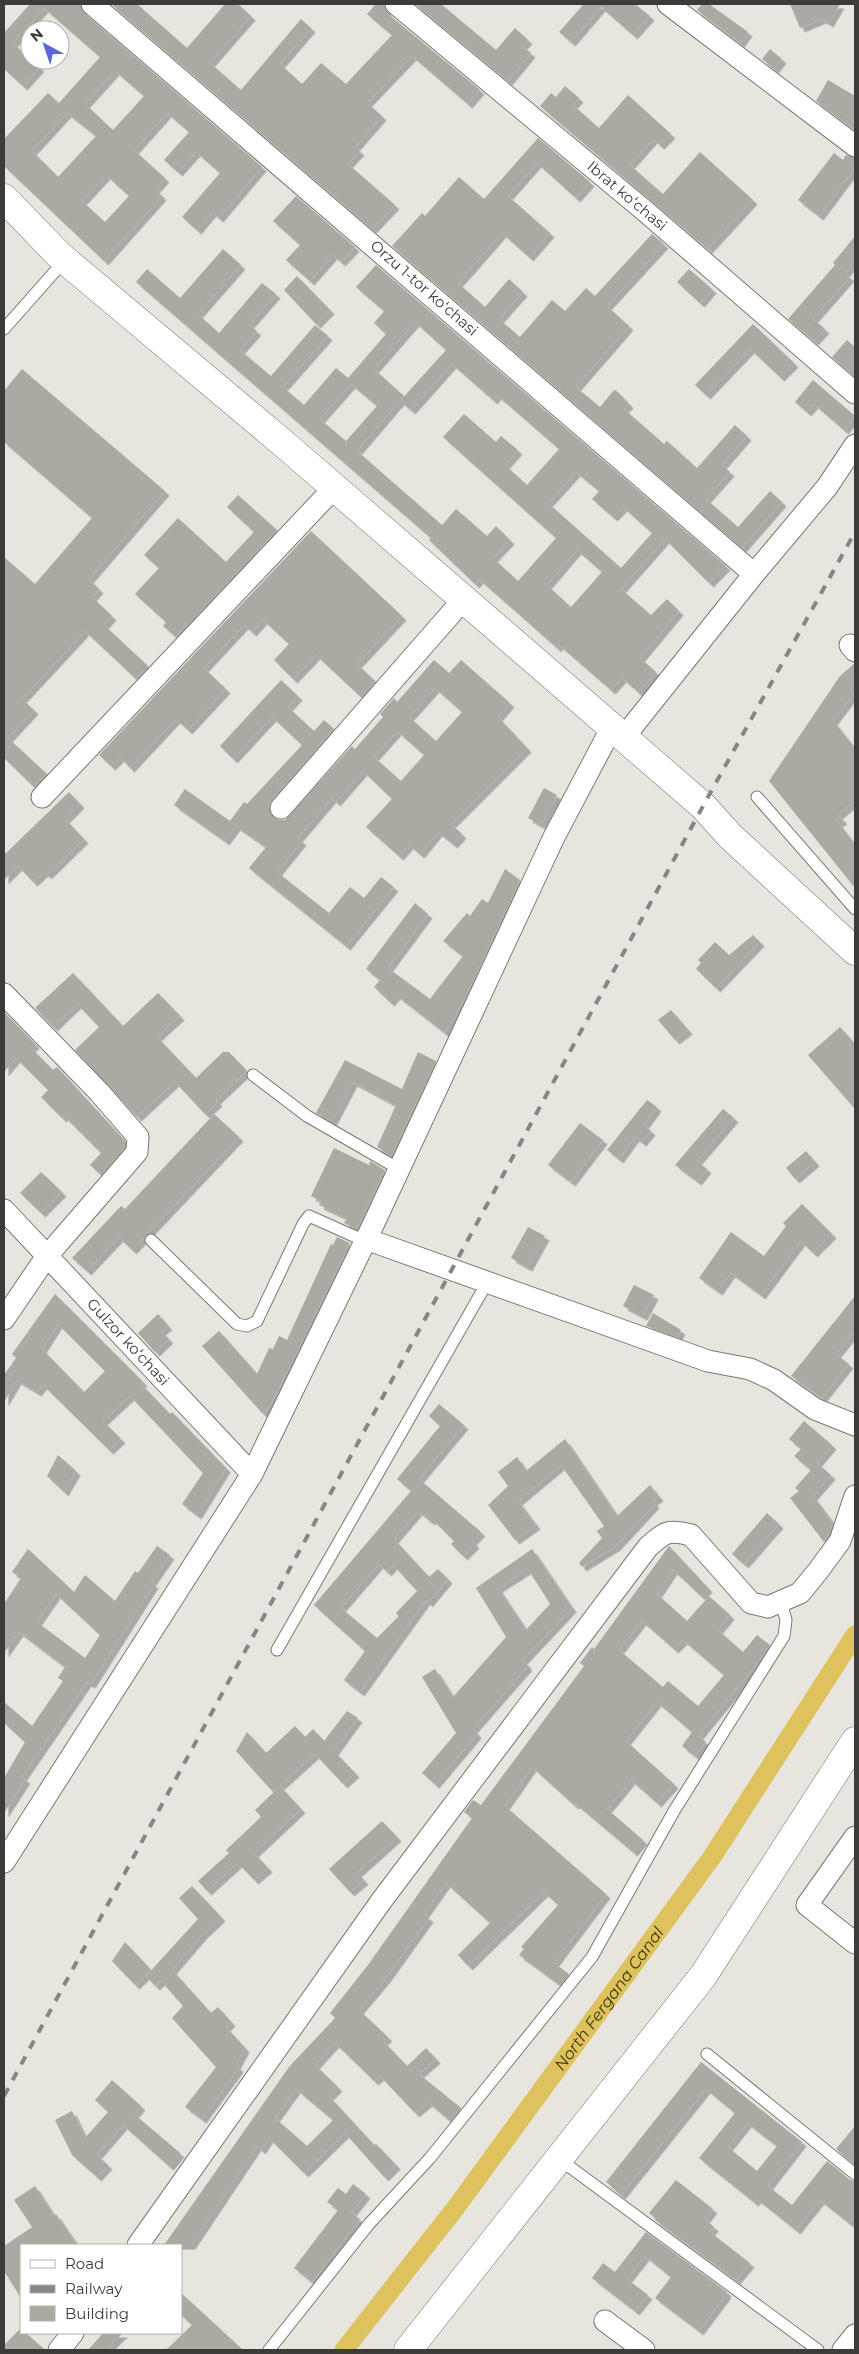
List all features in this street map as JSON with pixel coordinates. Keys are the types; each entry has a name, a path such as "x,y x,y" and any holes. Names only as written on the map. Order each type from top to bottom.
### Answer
{"main road":[{"path":"4,198 65,260 334,488 703,806 730,836 855,951"},
{"path":"408,2350 703,1976 855,1741"}],"street":[{"name":"Orzu 1-tor koʻchasi","path":"92,4 754,574"},
{"name":"Ibrat koʻchasi","path":"396,4 645,211 855,393"},
{"path":"668,4 855,146"},
{"path":"4,1862 252,1474 366,1240 554,837 618,732 828,487 855,444"},
{"path":"42,797 334,488"},
{"path":"281,808 463,600"},
{"path":"4,994 98,1092 138,1137 137,1152 47,1256 4,1319"},
{"name":"Gulzor koʻchasi","path":"4,1210 252,1474"},
{"path":"366,1240 488,1281 708,1361 750,1369 774,1380 815,1409 855,1425"},
{"path":"139,2244 382,1900 648,1547 665,1532 691,1535 752,1603 768,1607 800,1593 840,1541 855,1496"},
{"path":"855,1837 808,1905 855,1943"},
{"path":"605,2321 644,2350"},
{"path":"59,2350 72,2334"},
{"path":"843,2350 855,2335"}],"lane":[{"path":"4,329 65,260"},
{"path":"757,797 855,909"},
{"path":"253,1075 307,1116 399,1169"},
{"path":"151,1240 237,1324 247,1326 257,1321 309,1216 366,1240"},
{"path":"277,1650 488,1281"},
{"path":"269,2350 369,2224 430,2158 592,1957 674,1811 784,1636 786,1620 781,1602"},
{"path":"708,2054 855,2174"},
{"path":"559,2160 818,2350"}],"building":[{"path":"30,4 80,4 84,13 262,167 219,218 212,212 197,230 182,217 220,173 196,152 178,172 164,160 189,132 167,113 134,150 165,178 155,189 162,196 104,261 4,166 4,139 48,93 59,103 100,57 70,31 70,20 58,20 44,8 33,20 20,20 20,35 13,43 20,50 20,70 37,70 23,86 4,69 4,33","holes":["115,71 144,96 113,130 85,104","67,113 96,136 58,177 32,151","106,175 129,196 105,222 82,201"]},
{"path":"111,4 137,4 187,48 225,4 238,4 251,16 210,63 241,90 301,19 311,28 280,64 302,84 321,63 346,84 392,35 367,14 376,4 384,4 388,14 480,90 468,104 412,56 367,103 382,116 355,147 360,151 348,164 395,205 372,229"},
{"path":"415,4 441,4 496,50 515,28 528,40 522,46 531,53 508,81"},
{"path":"584,4 635,4 650,16 633,35 601,7 571,42 559,32"},
{"path":"702,4 709,4 748,32 740,43 697,10"},
{"path":"790,4 840,4 829,23 822,19 800,28"},
{"path":"770,49 782,59 774,69 762,59"},
{"path":"828,80 855,96 855,130 816,101"},
{"path":"565,86 579,98 573,105 599,128 628,95 671,134 660,145 653,139 630,165 663,194 700,152 753,200 708,249 540,106 551,93 556,97"},
{"path":"538,138 590,182 576,198 537,163 508,196 550,233 529,257 502,233 458,283 485,307 509,279 523,292 499,319 520,337 552,300 565,311 586,288 595,296 652,234 664,244 607,306 629,326 576,387 600,407 614,390 618,392 629,404 624,409 664,444 667,441 697,468 735,425 747,436 722,465 730,472 706,499 738,527 770,491 782,502 742,548 392,246 422,213 425,216 459,177 484,199"},
{"path":"834,153 843,160 846,155 855,158 855,168 819,216 798,200"},
{"path":"296,196 355,247 341,262 333,255 310,281 286,260 300,245 273,221"},
{"path":"855,236 855,261 845,273 850,277 813,319 825,329 814,341 788,319 835,265 833,263"},
{"path":"223,249 241,265 198,314 219,333 262,283 276,294 249,325 257,331 240,350 271,376 315,325 328,336 283,387 304,405 336,368 348,378 386,334 374,323 384,311 356,287 376,265 726,566 709,583 665,539 621,589 651,615 667,599 679,611 640,658 656,672 638,692 622,678 611,690 559,645 557,648 479,579 475,584 429,540 431,538 136,282 147,269 180,298","holes":["415,322 446,350 400,401 411,410 452,364 493,400 497,395 559,449 527,485 505,465 518,450 501,436 496,442 464,414 443,437 556,538 518,581 493,558 510,540 496,526 487,536 456,509 442,525 357,451 404,396 374,369","351,384 377,406 346,441 320,419","576,472 599,491 592,499 613,517 623,507 652,533 621,568 548,503","577,550 602,572 571,607 547,585"]},
{"path":"689,269 712,289 700,303 677,282"},
{"path":"297,276 330,310 316,324 284,290"},
{"path":"753,324 794,363 780,377 750,349 706,395 695,385"},
{"path":"847,340 855,347 855,377 832,357"},
{"path":"22,369 165,491 89,579 99,589 92,597 112,616 104,625 148,666 136,679 85,631 22,699 34,710 8,738 47,774 34,787 4,758 4,557 35,584 92,518 4,442 4,391"},
{"path":"813,380 855,416 844,430 814,404 807,412 795,402"},
{"path":"238,495 277,530 176,637 163,626 166,622 135,594 159,568 144,555 178,518 226,562 254,532 227,507"},
{"path":"311,531 402,616 357,664 375,681 361,697 316,655 293,679 274,660 289,644 263,620 252,632 244,625 204,668 226,689 188,730 176,719 130,768 120,757 111,766 99,755"},
{"path":"434,660 449,673 461,660 510,703 498,717 527,748 451,824 462,834 453,844 438,832 420,854 409,845 399,856 366,827 392,799 363,771 336,802 332,798 298,838 302,841 277,872 329,913 350,887 364,898 381,877 394,887 346,946 249,868 266,847 236,826 225,841 174,805 185,789 230,821 244,802 247,804 302,745 272,717 233,759 220,746 281,680 298,696 288,707 314,731 324,720 334,729 271,800 269,806 272,817 279,820 285,820 352,746 355,749 383,717 380,714 394,698 397,702","holes":["435,688 462,712 436,741 409,717","397,731 424,755 401,781 374,757"]},
{"path":"855,663 855,692 833,721 855,748 855,801 838,815 843,820 838,823 855,844 855,888 769,781 840,676"},
{"path":"544,788 557,795 541,825 528,818"},
{"path":"69,792 80,804 65,819 84,839 47,875 44,872 33,882 18,866 4,880 4,855"},
{"path":"505,869 520,880 467,994 445,1033 396,995 390,1002 374,987 380,980 366,969 415,903 428,914 388,968 430,999 463,956 443,941 467,913 470,916 482,899 488,903"},
{"path":"753,935 760,942 716,988 696,969 701,963 698,960 715,942 729,955"},
{"path":"73,973 123,1026 158,993 180,1016 157,1037 196,1078 223,1052 229,1052 247,1071 216,1100 218,1102 205,1114 175,1082 137,1117 75,1050 99,1027 77,1004 53,1027 35,1008"},
{"path":"671,1010 688,1030 675,1040 658,1020"},
{"path":"4,1012 35,1044 31,1048 53,1070 57,1067 125,1141 125,1147 101,1175 90,1165 101,1153 64,1116 62,1118 41,1097 48,1090 16,1058 4,1072"},
{"path":"840,1027 855,1044 855,1109 808,1055"},
{"path":"418,1052 436,1061 391,1156 377,1147 396,1105 353,1082 332,1122 316,1113 345,1060 402,1089"},
{"path":"647,1100 657,1107 644,1125 651,1131 642,1142 635,1137 619,1159 607,1150"},
{"path":"723,1109 734,1118 697,1161 707,1169 697,1181 675,1165"},
{"path":"214,1114 239,1137 132,1250 119,1237 87,1271 72,1258 121,1206 125,1209"},
{"path":"580,1123 603,1140 571,1182 548,1165"},
{"path":"334,1148 369,1165 370,1161 385,1170 357,1229 344,1223 347,1218 319,1205 321,1201 311,1196"},
{"path":"806,1151 815,1162 795,1179 786,1168"},
{"path":"41,1172 62,1192 41,1213 20,1193"},
{"path":"802,1204 832,1234 813,1253 801,1241 761,1295 731,1273 718,1291 699,1278 731,1232 764,1256 786,1226 783,1223"},
{"path":"528,1227 545,1236 528,1267 511,1258"},
{"path":"337,1237 350,1243 271,1405 262,1413 202,1346 219,1331 257,1374 269,1348 273,1349 279,1336 287,1340 331,1244 333,1245"},
{"path":"634,1285 654,1295 643,1316 623,1306"},
{"path":"55,1294 143,1382 141,1384 170,1414 172,1412 226,1468 197,1515 182,1504 203,1473 130,1396 103,1421 121,1439 109,1450 43,1385 37,1392 17,1380 4,1402 4,1375 16,1358 12,1354","holes":["58,1324 105,1371 84,1392 42,1349"]},
{"path":"855,1296 855,1331 836,1354 849,1364 822,1398 791,1376"},
{"path":"653,1313 681,1330 677,1337 646,1326"},
{"path":"158,1314 168,1326 161,1331 169,1339 155,1352 138,1333"},
{"path":"439,1404 464,1425 419,1479 481,1532 472,1541 475,1544 463,1556 451,1544 454,1541 432,1519 430,1521 418,1511 394,1539 429,1577 438,1569 448,1579 428,1603 426,1600 360,1692 344,1680 365,1651 314,1605 411,1491 397,1479 440,1426 429,1416","holes":["379,1564 387,1572 393,1565 417,1591 396,1613 399,1616 377,1638 341,1608"]},
{"path":"804,1421 832,1445 811,1470 794,1456 801,1449 789,1439"},
{"path":"565,1439 617,1516 650,1485 659,1497 653,1501 655,1504 616,1546 582,1567 579,1563 602,1538 597,1531 604,1526 561,1465 518,1501 536,1525 515,1540 488,1505 508,1486 498,1472 517,1457 526,1471"},
{"path":"58,1455 76,1471 64,1492 47,1476"},
{"path":"817,1463 831,1475 813,1496 833,1523 824,1542 790,1498 799,1491 795,1488"},
{"path":"767,1513 779,1524 744,1564 732,1554"},
{"path":"157,1546 170,1555 151,1582 154,1584 91,1684 87,1682 22,1777 26,1779 4,1813 4,1778 25,1742 4,1723 4,1702 32,1726 63,1681 58,1678 65,1667 19,1632 4,1653 4,1604 21,1578 12,1572 28,1549 74,1592 85,1575 115,1601 135,1571 138,1573","holes":["56,1594 100,1635 85,1658 37,1622"]},
{"path":"669,1546 708,1588 701,1596 673,1570 657,1594 687,1621 709,1596 730,1615 718,1630 743,1652 757,1635 770,1645 757,1664 698,1736 706,1742 695,1756 682,1746 692,1732 657,1702 626,1741 674,1784 657,1803 631,1780 607,1809 643,1840 633,1852 576,1804 574,1805 532,1767 505,1806 606,1894 554,1963 569,1974 560,1985 519,1955 524,1949 521,1947 558,1905 544,1892 468,1966 458,1955 490,1923 446,1883 424,1914 429,1918 386,1978 359,2010 388,2037 383,2041 407,2066 426,2048 436,2059 419,2074 461,2108 450,2121 428,2102 415,2113 380,2076 374,2081 335,2043 315,2065 338,2087 329,2096 374,2145 376,2144 396,2165 384,2177 345,2133 304,2173 269,2138 261,2150 257,2146 191,2245 165,2244 289,2067 335,2018 330,2013 368,1965 472,1818 464,1812 473,1800 481,1805 584,1666 580,1663 592,1647 594,1649","holes":["642,1621 674,1649 683,1640 724,1675 698,1706 668,1681 663,1687 619,1650","296,2089 333,2120 307,2146 275,2118"]},
{"path":"532,1549 572,1608 523,1660 528,1666 473,1729 477,1734 435,1784 422,1773 456,1733 422,1677 435,1669 453,1697 506,1637 476,1588","holes":["528,1569 550,1604 526,1630 498,1588"]},
{"path":"347,1711 358,1718 334,1751 355,1773 343,1784 315,1754 273,1792 236,1751 247,1732 266,1753 295,1726 305,1737 313,1729 324,1741"},
{"path":"280,1786 301,1809 254,1853 268,1868 254,1880 238,1863 207,1891 198,1881 229,1853 226,1850 261,1817 255,1810"},
{"path":"382,1821 397,1837 357,1873 364,1880 350,1892 329,1869"},
{"path":"192,1886 221,1917 202,1935 172,1970 211,2013 218,2007 231,2022 226,2027 245,2048 236,2065 239,2068 202,2119 185,2107 216,2067 172,2018 183,2006 161,1981 155,1986 146,1976 198,1919 179,1898"},
{"path":"125,1942 151,1970 135,1985 112,1961"},
{"path":"701,2062 802,2142 768,2186 792,2205 827,2161 850,2180 855,2181 855,2215 849,2223 820,2200 796,2230 757,2199 754,2202 699,2158 735,2113 706,2089 621,2195 606,2182","holes":["747,2123 777,2146 757,2171 728,2147"]},
{"path":"112,2080 141,2106 134,2114 180,2153 169,2166 123,2125 97,2155 108,2165 97,2177 72,2155 55,2120 72,2111 85,2138 108,2112 95,2100"},
{"path":"855,2126 855,2165 836,2149"},
{"path":"676,2180 713,2209 705,2219 714,2227 710,2232 750,2263 736,2280 655,2220 649,2213"},
{"path":"353,2184 366,2194 351,2213 360,2219 312,2282 294,2268 338,2210 327,2202 338,2188 346,2194"},
{"path":"35,2186 54,2216 56,2214 76,2244 20,2244 20,2296 4,2271 4,2246 32,2227 14,2200"},
{"path":"646,2232 727,2292 699,2331 655,2298 671,2277 645,2256 627,2279 648,2295 635,2311 592,2278 603,2263 615,2272"},
{"path":"182,2294 243,2350 166,2350 192,2325 182,2316"},
{"path":"20,2329 20,2334 27,2334 45,2350 4,2350 4,2345"},
{"path":"102,2334 122,2334 106,2350 88,2350"}],"waterway":[{"name":"North Fergana Canal","path":"344,2350 457,2206 712,1857 855,1635"}],"railway":[{"path":"4,2096 703,806 855,532"}]}
